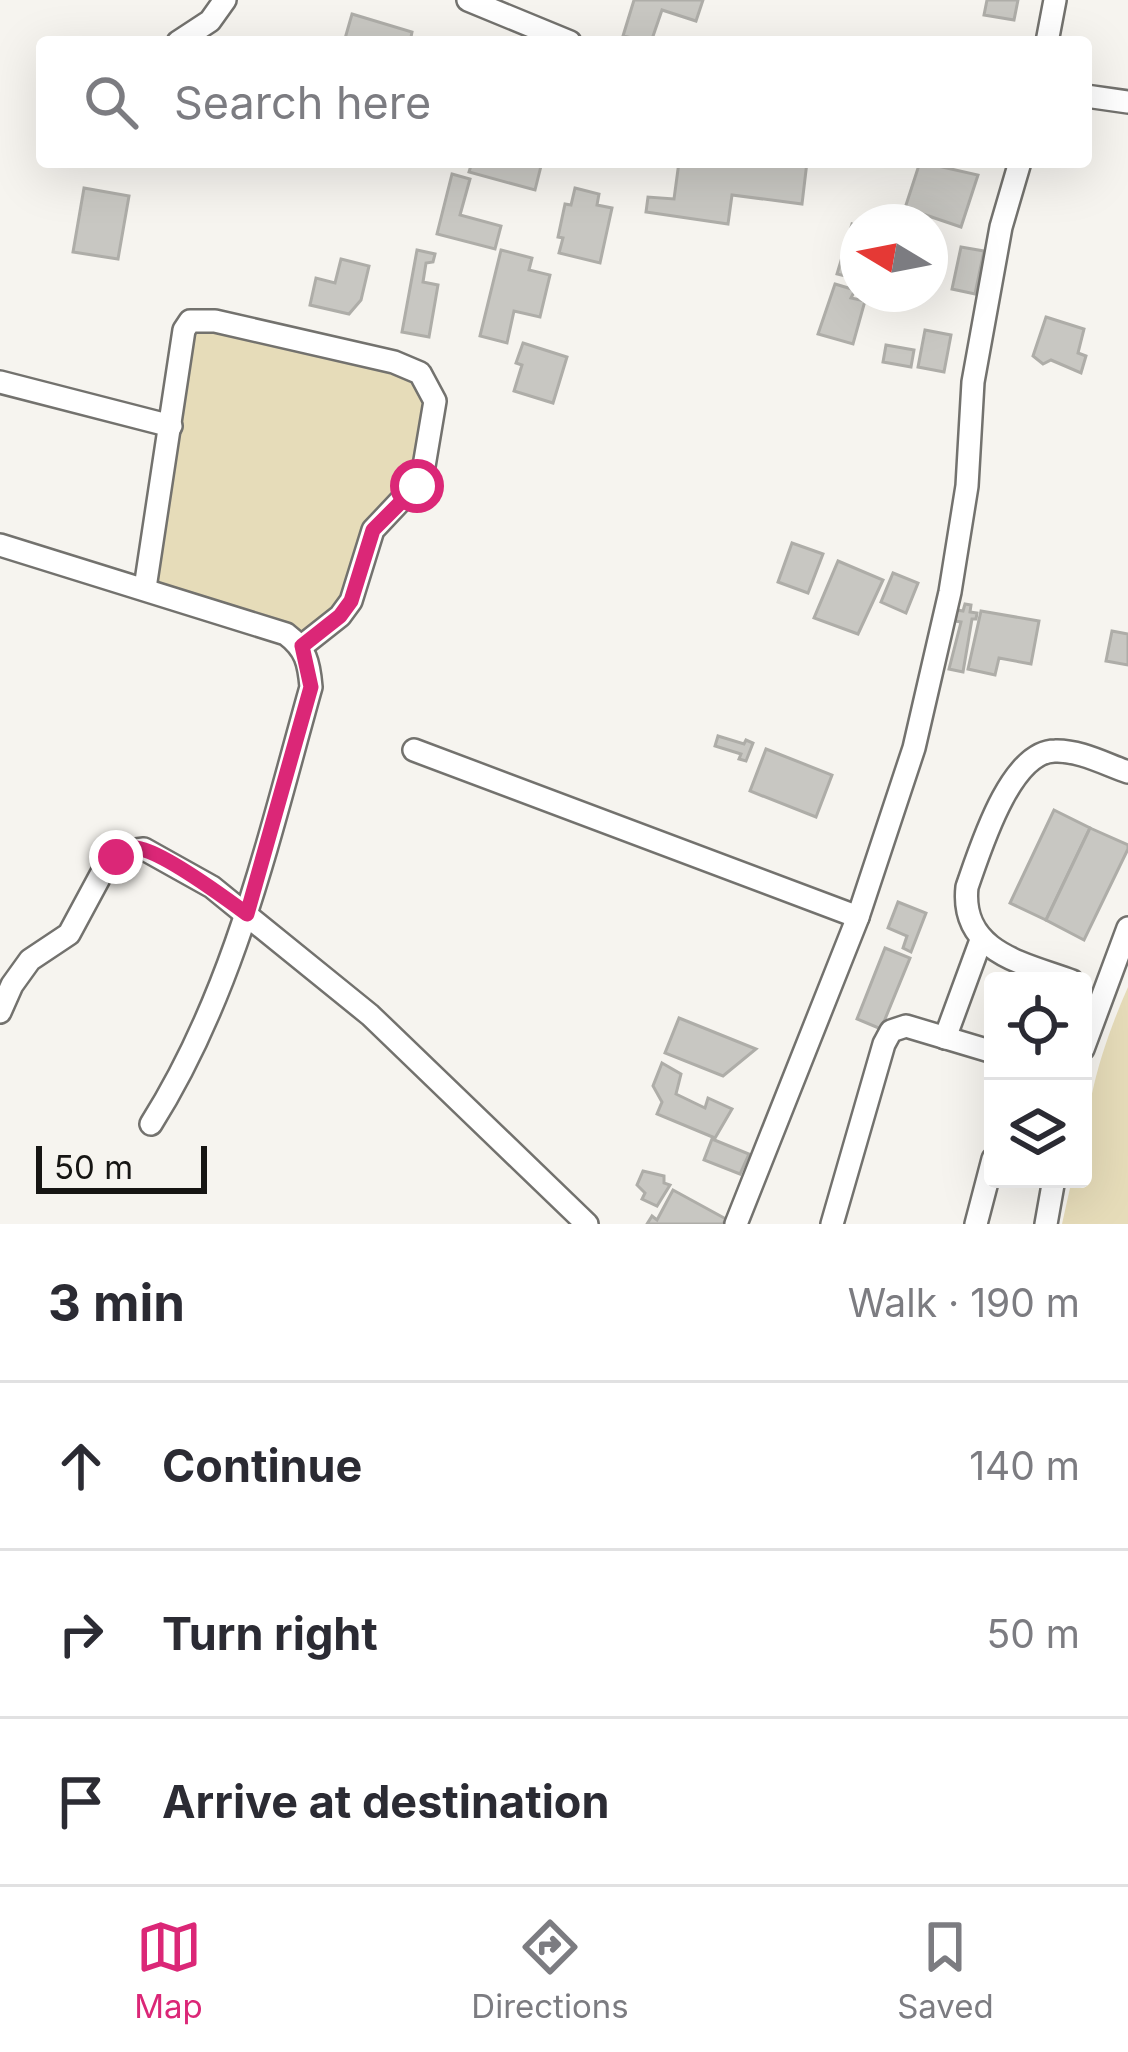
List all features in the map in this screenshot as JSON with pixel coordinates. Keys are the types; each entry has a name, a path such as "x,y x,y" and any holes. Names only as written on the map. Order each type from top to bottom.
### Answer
{"street":[{"path":"187,36 210,21 225,0"},
{"path":"468,0 555,36"},
{"path":"1048,36 1055,0"},
{"path":"1092,97 1128,102"},
{"path":"736,1224 858,917 914,748 950,592 968,486 974,382 1001,227 1018,168"},
{"path":"145,588 184,330 190,321 214,321 394,362 420,373 435,401 422,478 373,530 351,601 302,646"},
{"path":"0,382 171,426"},
{"path":"0,544 286,634 302,646 311,687 247,914 203,1028 151,1124"},
{"path":"414,750 858,917"},
{"path":"1047,972 1006,957 981,940 968,916 967,887 1019,769 1045,752 1060,750 1128,772"},
{"path":"0,1012 30,960 69,934 97,880 122,852 144,849 212,887 370,1015 587,1224"},
{"path":"1092,988 1128,928"},
{"path":"946,1038 981,940"},
{"path":"832,1224 886,1036 906,1026 984,1049"},
{"path":"976,1224 985,1188"},
{"path":"1046,1224 1052,1188"}],"shaded area":[{"path":"190,321 324,345 429,385 422,478 381,520 359,576 302,646 145,588"},
{"path":"1128,987 1128,1224 1062,1224 1070,1188 1092,1188 1092,1097"}],"building":[{"path":"634,0 703,0 696,21 662,10 653,36 623,36"},
{"path":"987,0 1018,0 1014,20 984,15"},
{"path":"352,14 412,32 411,36 346,36"},
{"path":"470,168 540,168 535,190 469,172"},
{"path":"678,168 806,168 802,204 732,195 728,224 646,212 648,197 674,199"},
{"path":"918,168 978,175 961,227 948,223 948,204 906,204"},
{"path":"452,174 470,179 460,215 501,226 495,249 437,234"},
{"path":"84,188 129,196 118,259 73,252"},
{"path":"575,188 599,194 597,205 612,208 600,263 559,253 565,204 571,205"},
{"path":"961,247 984,251 975,294 952,289"},
{"path":"417,250 435,254 433,262 426,263 423,282 438,285 429,337 402,332"},
{"path":"501,250 532,258 529,270 550,275 540,317 514,311 507,343 480,336"},
{"path":"341,259 369,266 361,300 349,314 310,305 316,278 335,283"},
{"path":"835,284 840,286 840,312 862,312 853,344 818,334"},
{"path":"1046,317 1084,329 1078,353 1086,356 1081,373 1051,360 1043,364 1033,356"},
{"path":"925,330 951,335 944,372 918,367"},
{"path":"523,343 567,357 553,403 514,391"},
{"path":"886,345 914,350 911,367 883,362"},
{"path":"792,543 823,554 808,593 778,582"},
{"path":"838,561 883,580 858,634 814,618"},
{"path":"893,573 918,583 906,613 881,602"},
{"path":"965,604 977,613 963,672 949,669 961,622 955,621 957,610 963,611"},
{"path":"981,611 1039,621 1031,664 999,658 995,675 968,669"},
{"path":"1112,631 1128,634 1128,665 1106,661"},
{"path":"718,736 753,743 746,761 739,759 741,754 715,746"},
{"path":"766,749 832,775 816,817 750,791"},
{"path":"1054,810 1090,828 1046,920 1010,903"},
{"path":"1090,828 1128,849 1084,940 1046,920"},
{"path":"898,902 926,913 911,952 903,948 907,936 888,928"},
{"path":"885,948 910,958 881,1029 857,1019"},
{"path":"679,1018 756,1049 723,1076 665,1053"},
{"path":"662,1063 681,1074 676,1094 705,1108 708,1098 732,1109 715,1138 657,1114 662,1102 653,1086"},
{"path":"712,1139 749,1154 740,1174 704,1160"},
{"path":"643,1171 664,1176 664,1183 670,1185 657,1206 642,1199 645,1193 637,1185"},
{"path":"673,1190 726,1219 723,1224 647,1224 652,1216 657,1220"}],"route":[{"path":"116,857 128,849 144,849 212,887 247,914 311,687 302,646 340,616 351,601 373,530 417,486"}]}
